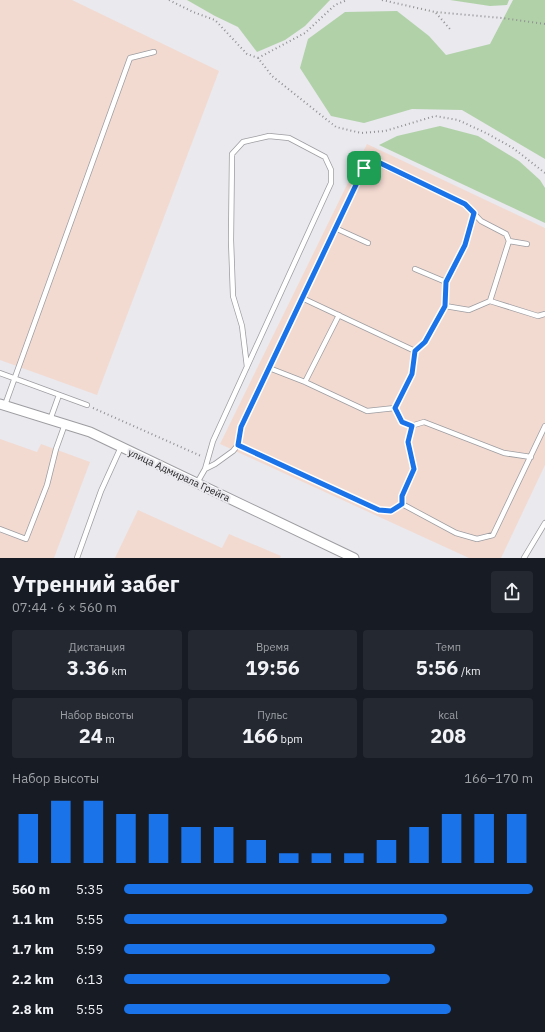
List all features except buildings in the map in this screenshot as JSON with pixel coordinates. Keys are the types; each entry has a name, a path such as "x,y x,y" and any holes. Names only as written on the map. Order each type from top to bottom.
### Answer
{"street":[{"name":"улица Адмирала Грейга","path":"3,405 90,432 354,558"}],"lane":[{"path":"3,405 130,58 154,52"},
{"path":"197,483 205,469 213,441 247,367 331,183 331,170 325,157 289,138 269,136 243,142 232,154 230,240 233,296 242,326 247,367"},
{"path":"205,469 234,451 238,445 241,427 364,168 378,162 465,204 481,220 506,234 509,241 490,301"},
{"path":"395,408 412,374 415,351 425,342 445,306 446,282 465,245 474,213"},
{"path":"335,228 368,244"},
{"path":"509,241 527,244"},
{"path":"415,269 446,282"},
{"path":"302,298 415,351"},
{"path":"445,306 469,310 490,301 538,316 545,314"},
{"path":"305,382 339,315"},
{"path":"269,368 305,382 367,411 395,408"},
{"path":"0,373 87,405"},
{"path":"50,420 59,394"},
{"path":"395,408 402,422 412,426 424,422 504,452 531,457"},
{"path":"0,529 26,539 47,485 56,449 65,424"},
{"path":"402,504 402,496 414,469 408,442 412,426"},
{"path":"402,504 456,533 477,539 494,535 545,426"},
{"path":"238,445 379,510 391,511 402,504"},
{"path":"77,558 102,491 122,447"},
{"path":"524,558 545,523"}],"path":[{"path":"169,0 193,12 215,20 247,54 258,58 272,76 336,127 361,133 385,131 435,116 458,120 513,148 545,173"},
{"path":"258,58 305,33 335,5 347,0"},
{"path":"382,0 435,12 502,18 545,24"},
{"path":"435,12 450,29"},
{"path":"87,405 207,459"}],"shaded area":[{"path":"0,0 72,0 219,71 97,395 0,360"},
{"path":"367,144 545,228 545,465 501,558 469,558 220,444"},
{"path":"0,439 37,452 41,444 90,462 54,558 0,558"},
{"path":"138,510 222,548 229,534 281,556 280,558 115,558"}],"green space":[{"path":"187,0 330,0 305,26 285,40 257,52 238,27"},
{"path":"450,0 509,0 507,5 490,6"},
{"path":"513,0 545,0 545,159 462,110 412,109 364,123 331,116 300,68 308,39 345,12 397,11 429,36 446,55 490,44"},
{"path":"440,126 478,136 519,161 540,180 545,188 545,223 379,145 397,136"}],"route":[{"path":"378,162 465,204 474,213 465,245 446,282 445,306 425,342 415,351 412,374 395,408 402,422 412,426 408,442 414,469 402,496 402,504 391,511 379,510 238,445 241,427 364,168 378,162"}]}
